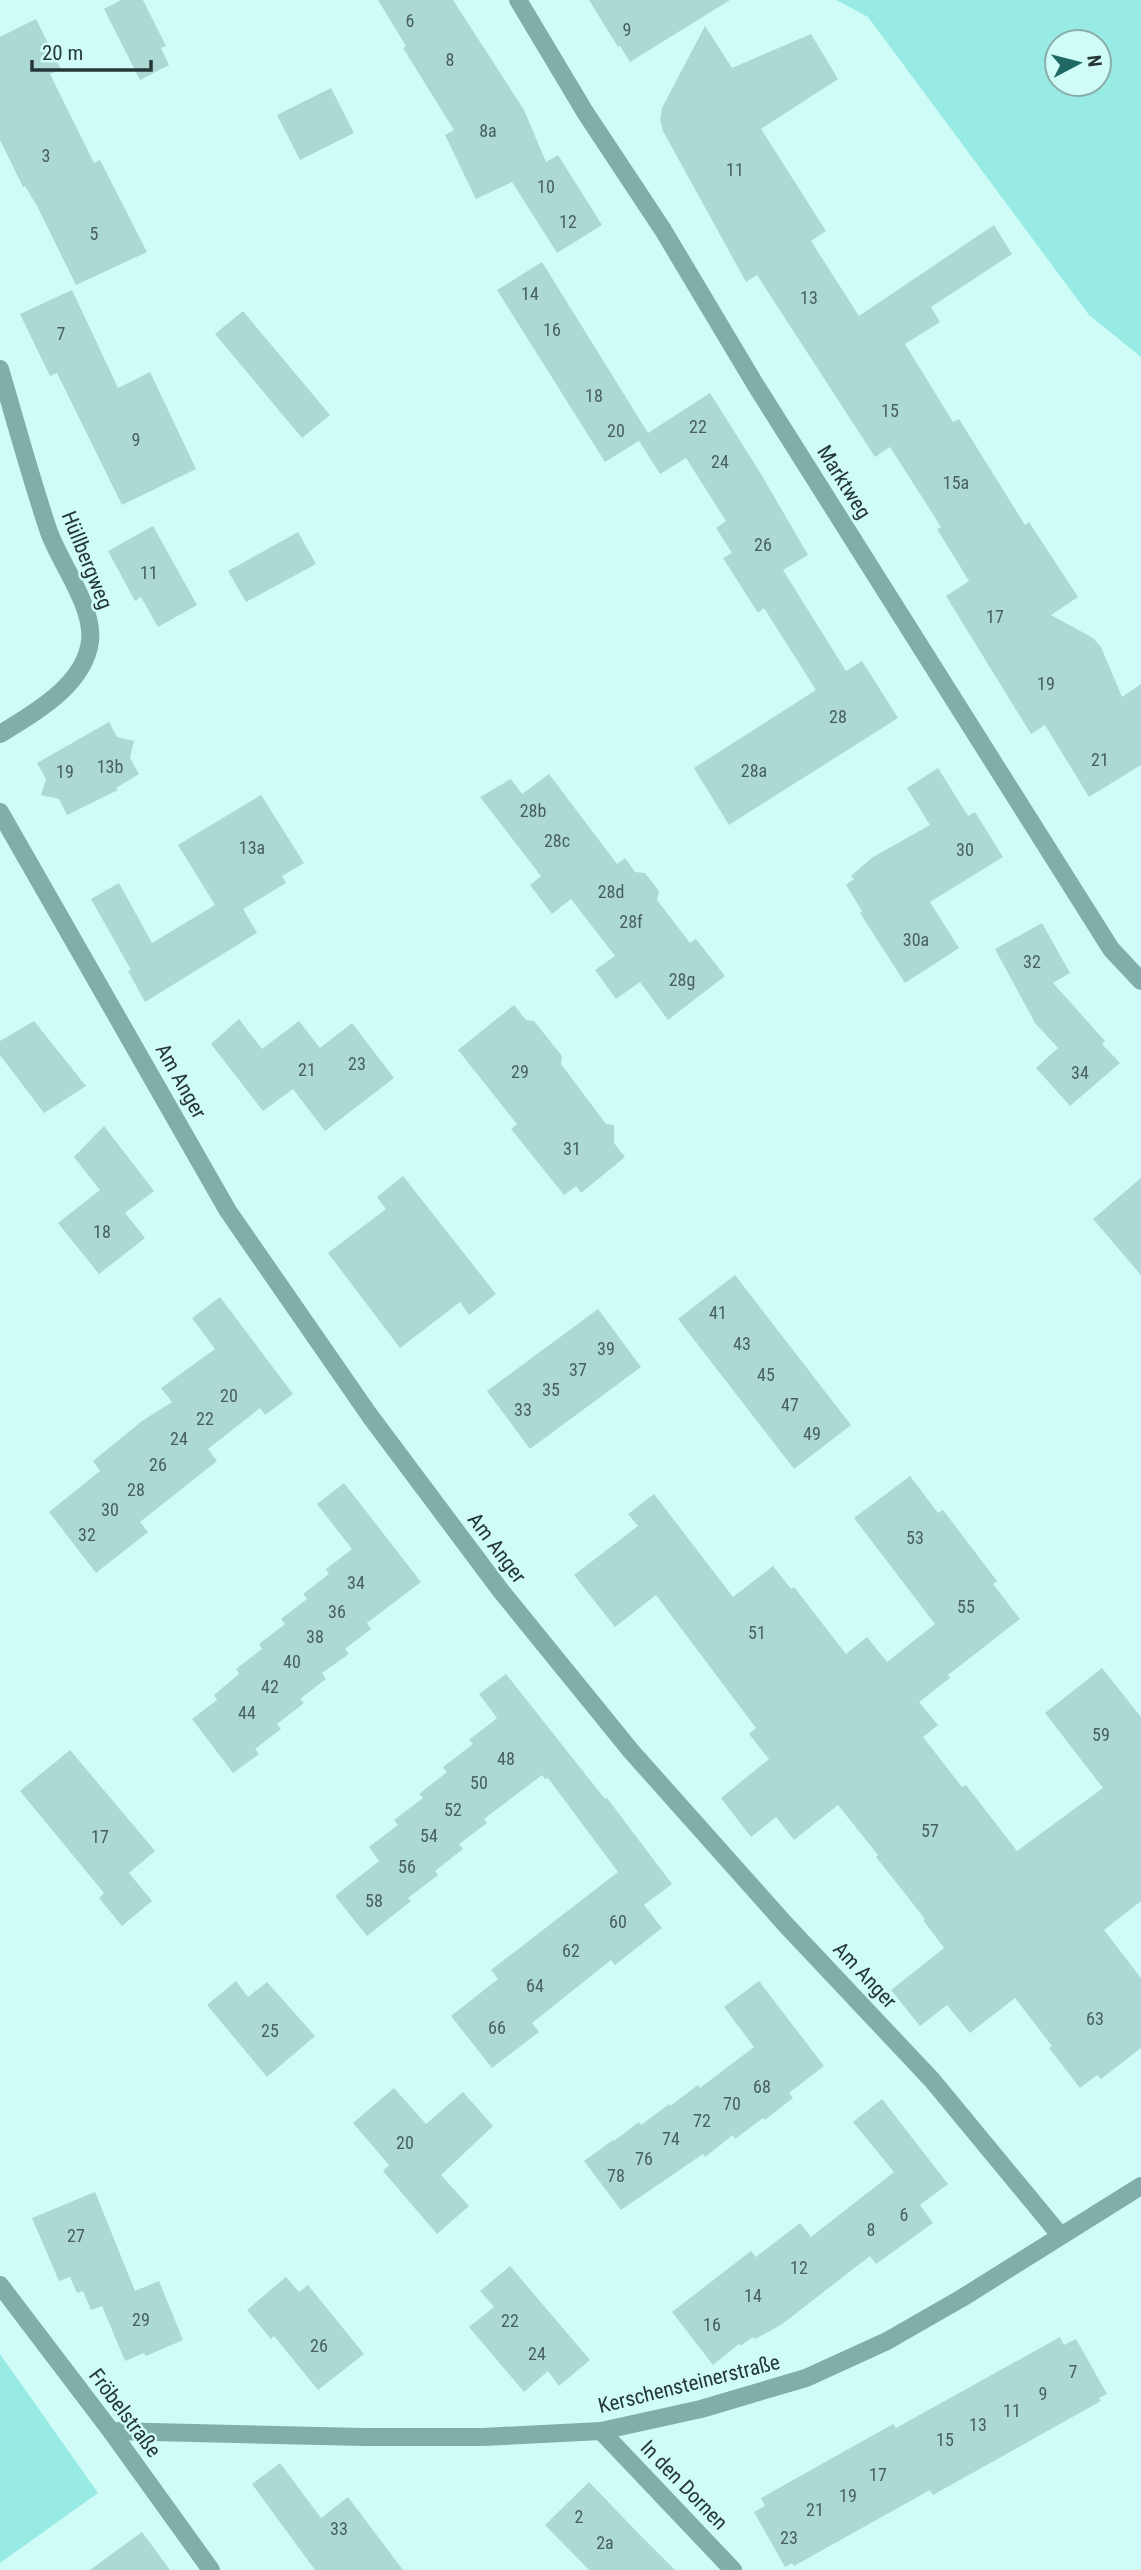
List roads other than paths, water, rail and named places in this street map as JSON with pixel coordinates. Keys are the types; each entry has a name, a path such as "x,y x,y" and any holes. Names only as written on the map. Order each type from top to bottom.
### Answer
{"street":[{"name":"Marktweg","path":"518,0 585,112 663,230 755,384 1111,949 1141,981"},
{"name":"Hüllbergweg","path":"0,369 50,534 89,620 90,643 79,671 65,687 32,715 0,734"},
{"name":"Am Anger","path":"0,812 228,1212 370,1416 501,1591 631,1751 786,1925 932,2080 1060,2235"},
{"name":"Kerschensteinerstraße","path":"111,2431 484,2437 601,2431 701,2409 806,2378 887,2341 962,2298 1141,2186"},
{"name":"Fröbelstraße","path":"0,2285 111,2431 211,2570"},
{"name":"In den Dornen","path":"601,2431 733,2570"}]}
